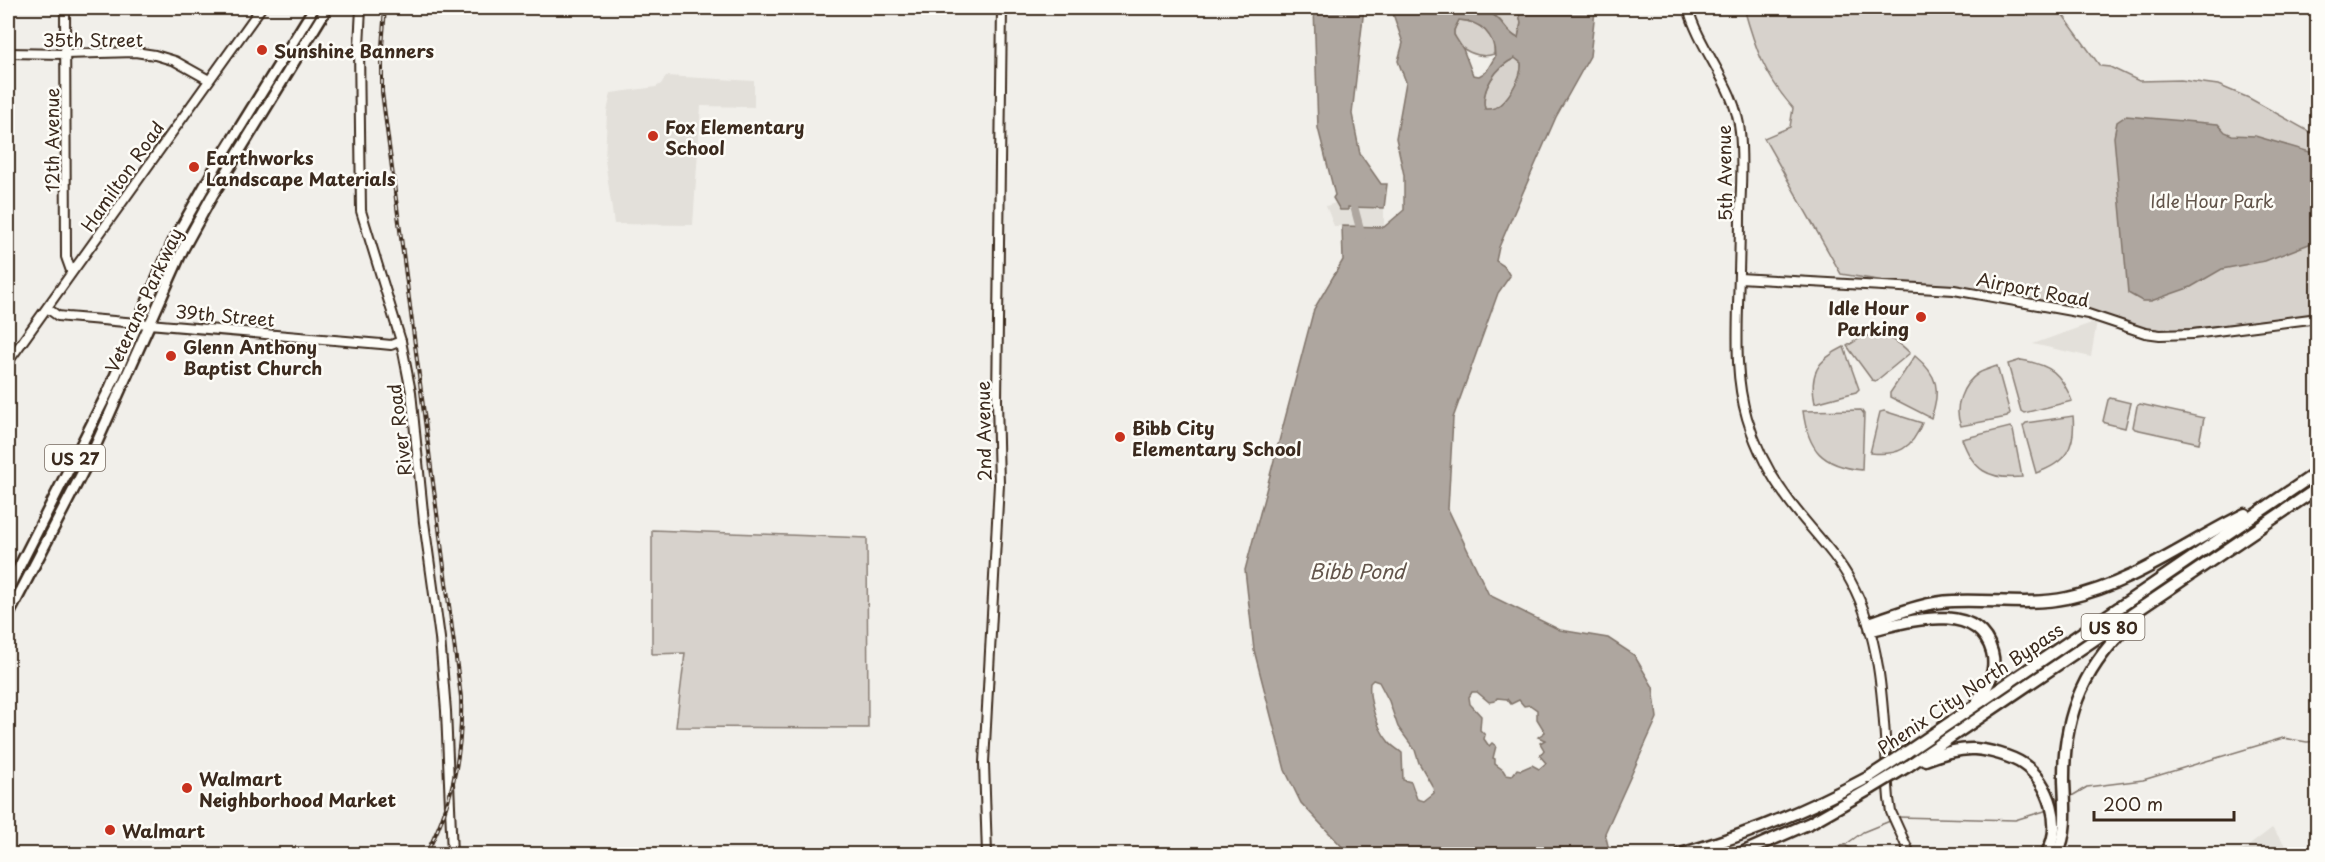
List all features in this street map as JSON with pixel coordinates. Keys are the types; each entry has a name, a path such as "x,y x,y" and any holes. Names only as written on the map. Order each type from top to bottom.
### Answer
{"highway":[{"name":"Phenix City North Bypass","path":"1681,855 1791,816 1869,777 2318,472"},
{"name":"Phenix City North Bypass","path":"1739,855 1810,823 1908,766 2318,488"},
{"path":"1870,627 1925,605 1951,601 2030,603 2092,592 2127,579 2230,522 2272,502"},
{"path":"2057,855 2064,829 2065,746 2072,710 2080,690 2097,660 2121,632 2189,575"},
{"path":"1870,627 1935,618 1960,621 1977,630 1989,645 1994,666 1988,685 1969,709"},
{"path":"1908,766 1943,753 1974,749 1998,754 2023,764 2039,780 2049,797 2055,821 2046,855"}],"main road":[{"name":"Veterans Parkway","path":"8,589 109,390 161,266 191,209 314,8"},
{"name":"Veterans Parkway","path":"8,616 90,458 183,249 212,196 327,8"}],"street":[{"name":"12th Avenue","path":"65,8 66,257 71,271"},
{"name":"Hamilton Road","path":"8,362 261,8"},
{"name":"River Road","path":"361,8 359,46 361,211 401,341 411,392 424,522 440,638 446,711 452,855"},
{"name":"2nd Avenue","path":"987,855 984,764 999,484 997,400 1002,8"},
{"name":"5th Avenue","path":"1688,8 1701,42 1732,100 1740,131 1742,164 1737,353 1740,386 1747,417 1772,477 1851,581 1870,627 1879,675 1888,799 1891,812 1910,855"},
{"name":"35th Street","path":"8,52 65,54 135,52 174,61 209,80"},
{"name":"Airport Road","path":"1739,278 1954,290 2088,314 2145,333 2160,335 2193,334 2318,318"},
{"name":"39th Street","path":"48,308 58,316 67,317 391,345 401,341"}],"shaded area":[{"name":"Fox Elementary School","path":"666,76 754,81 754,107 701,106 693,225 614,224 605,160 607,112 611,93 656,87"},
{"path":"1335,203 1340,210 1348,207 1384,208 1384,227 1334,226 1326,206"},
{"path":"2097,321 2091,357 2033,344"},
{"path":"2272,828 2292,854 2238,854"}],"green space":[{"path":"1474,8 1518,8 1521,23 1518,38 1493,14"},
{"name":"Idle Hour Park","path":"1744,8 2058,8 2100,66 2110,67 2139,81 2181,80 2218,85 2249,98 2317,136 2317,314 2173,331 2143,328 2119,319 1841,274 1764,138 1790,127 1793,108 1775,84 1762,61"},
{"path":"1459,20 1479,26 1489,34 1494,54 1476,54 1464,49 1456,40 1454,32"},
{"path":"1515,58 1521,63 1521,69 1514,88 1500,105 1485,110 1485,94 1491,80 1502,67"},
{"path":"1872,335 1893,340 1910,353 1876,381 1872,380 1847,346 1860,338"},
{"path":"1844,347 1859,389 1856,392 1815,403 1813,384 1817,369 1827,357"},
{"path":"1915,356 1929,370 1935,384 1936,399 1931,418 1890,397 1890,393"},
{"path":"2021,360 2054,372 2064,383 2072,401 2024,413 2021,411 2008,364"},
{"path":"1997,366 2010,413 2007,417 1961,426 1959,404 1968,383 1979,373"},
{"path":"2110,398 2131,403 2125,428 2103,421"},
{"path":"2140,404 2204,418 2199,443 2135,429 2133,427 2137,406"},
{"path":"1861,410 1864,414 1862,470 1837,465 1819,454 1809,436 1803,411"},
{"path":"1884,411 1922,423 1914,439 1903,449 1889,453 1870,453 1880,412"},
{"path":"2073,416 2073,437 2067,452 2055,464 2036,473 2023,426 2026,423"},
{"path":"2010,427 2013,430 2022,477 2000,477 1983,471 1971,458 1962,439"},
{"path":"652,530 867,538 868,728 676,727 685,653 652,654"}],"water":[{"name":"Bibb Pond","path":"1468,7 1490,13 1518,38 1521,23 1518,8 1594,8 1595,11 1590,56 1556,117 1499,247 1496,261 1504,266 1510,276 1498,293 1453,418 1448,509 1489,595 1560,630 1608,638 1634,655 1653,687 1657,718 1605,833 1610,854 1349,854 1301,803 1285,770 1254,650 1245,570 1314,309 1343,260 1342,226 1384,227 1404,210 1404,175 1396,138 1406,82 1398,61 1403,43 1391,8","holes":["1459,20 1467,21 1480,26 1489,36 1495,57 1486,72 1479,76 1473,75 1463,49 1454,35","1515,58 1521,63 1517,81 1500,105 1485,109 1485,94 1491,79","1373,680 1379,682 1389,701 1398,727 1415,750 1419,763 1433,787 1434,793 1424,801 1417,799 1411,782 1403,780 1402,753 1389,743 1380,729 1372,705 1370,683","1472,692 1477,692 1489,702 1497,698 1507,699 1511,704 1519,700 1524,706 1530,705 1537,710 1537,719 1545,732 1538,737 1545,740 1540,743 1544,750 1540,756 1546,763 1539,769 1532,765 1521,770 1517,769 1512,776 1506,775 1495,764 1493,758 1496,746 1492,743 1489,746 1484,739 1485,735 1480,730 1481,716 1470,704 1469,697"]},
{"path":"1314,8 1364,8 1352,114 1360,154 1381,184 1387,184 1384,208 1348,207 1348,210 1340,210 1333,198 1335,195 1318,128"},
{"path":"2126,116 2218,124 2225,132 2232,135 2255,136 2317,154 2317,241 2265,261 2222,269 2191,287 2151,301 2142,301 2128,293 2114,137 2117,122"}],"waterway":[{"path":"1352,199 1362,236"},
{"path":"2070,797 2087,787 2143,780 2283,738 2307,742 2318,741"},
{"path":"1898,817 2015,820 2048,810"},
{"path":"1767,854 1784,850 1811,853 1845,845 1863,832 1890,821"},
{"path":"1846,846 1862,854"}],"railway":[{"path":"385,8 382,92 461,697 460,738 454,778 443,817 426,854"}],"place":[{"name":"Sunshine Banners","path":"262,50"},
{"name":"Fox Elementary School","path":"653,136"},
{"name":"Earthworks Landscape Materials","path":"194,167"},
{"name":"Idle Hour Parking","path":"1921,317"},
{"name":"Glenn Anthony Baptist Church","path":"171,356"},
{"name":"Bibb City Elementary School","path":"1120,437"},
{"name":"Walmart Neighborhood Market","path":"187,788"},
{"name":"Walmart","path":"110,830"}]}
